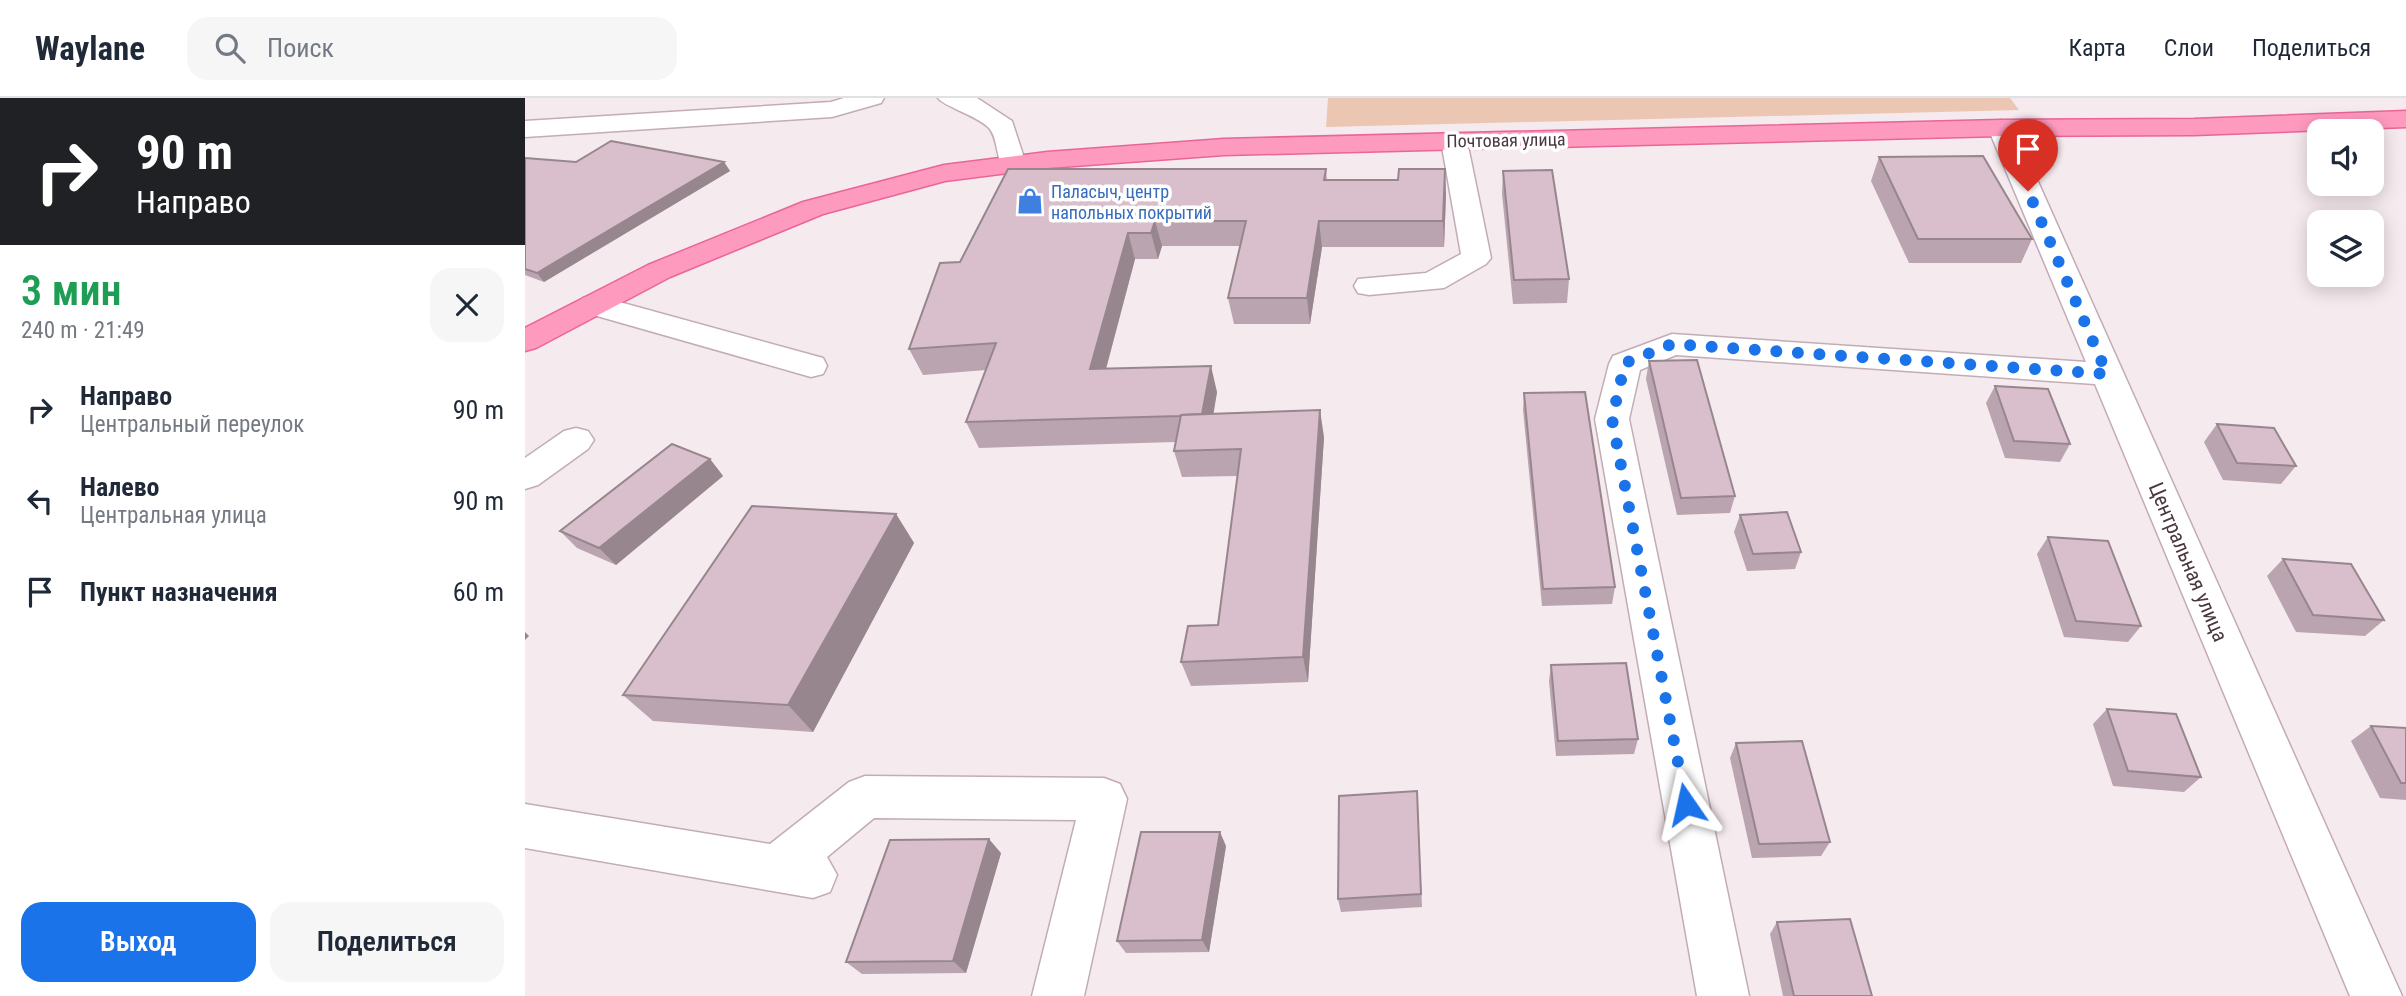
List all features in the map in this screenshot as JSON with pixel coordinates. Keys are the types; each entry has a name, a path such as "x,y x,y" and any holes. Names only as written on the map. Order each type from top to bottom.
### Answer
{"main road":[{"name":"Почтовая улица","path":"525,341 659,271 712,247 813,208 944,173 1013,164 1092,155 1224,147 2001,128 2194,127 2406,119"}],"street":[{"path":"525,129 832,108 872,98"},
{"path":"950,98 968,103 1003,126 1013,164"},
{"name":"Центральная улица","path":"2001,128 2376,996"},
{"path":"1369,286 1433,282 1476,258 1454,141"},
{"path":"594,305 811,366"},
{"path":"1723,996 1612,419 1625,363 1672,344 2107,374"},
{"path":"525,476 576,440"},
{"path":"525,826 796,872 865,797 1104,799 1058,996"}],"shaded area":[{"path":"1328,98 2010,98 2019,110 1326,127"}],"building":[{"path":"611,141 724,162 537,273 525,269 525,158 576,162"},
{"path":"1983,156 2032,239 1918,239 1879,157"},
{"path":"1008,169 1326,169 1324,180 1398,180 1399,169 1445,169 1443,221 1319,221 1307,298 1228,298 1246,221 1155,221 1151,233 1128,233 1090,369 1211,366 1202,414 966,422 996,343 909,349 940,263 960,262"},
{"path":"1552,170 1569,279 1514,280 1503,171"},
{"path":"1697,360 1735,496 1681,498 1649,361"},
{"path":"1995,386 2048,389 2070,444 2014,441"},
{"path":"1585,392 1615,587 1543,589 1524,393"},
{"path":"1320,410 1303,657 1181,662 1188,626 1218,625 1241,449 1174,451 1181,415"},
{"path":"2217,424 2274,428 2296,466 2237,463"},
{"path":"672,444 710,459 599,548 560,531"},
{"path":"752,506 896,514 788,705 623,695"},
{"path":"1787,512 1801,552 1753,554 1740,515"},
{"path":"2048,537 2108,541 2141,626 2076,621"},
{"path":"2283,559 2351,564 2384,620 2313,615"},
{"path":"1626,663 1638,739 1558,741 1551,665"},
{"path":"2107,709 2176,714 2201,777 2128,771"},
{"path":"2371,726 2406,728 2406,783 2401,783"},
{"path":"1802,741 1830,842 1759,844 1736,743"},
{"path":"1417,791 1421,894 1338,899 1339,796"},
{"path":"1141,832 1220,832 1202,940 1117,941"},
{"path":"989,839 953,961 846,962 890,840"},
{"path":"1850,919 1872,996 1794,996 1777,922"}],"place":[{"name":"Паласыч, центр напольных покрытий","path":"1030,201"}],"route":[{"path":"1686,804 1612,419 1625,363 1672,344 2107,374 2028,191"}]}
